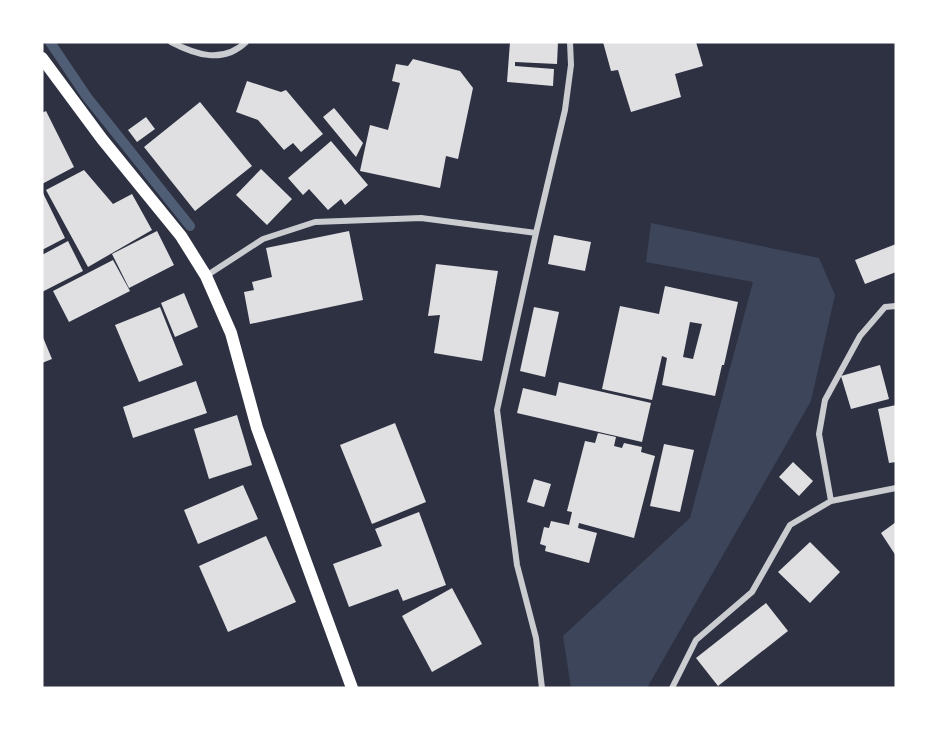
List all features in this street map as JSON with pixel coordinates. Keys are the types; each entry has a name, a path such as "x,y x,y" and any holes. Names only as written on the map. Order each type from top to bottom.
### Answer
{"main road":[{"path":"42,58 102,139 181,236 206,276 231,333 257,428 352,688"}],"street":[{"path":"171,42 187,50 215,57 238,49 246,42"},
{"path":"542,688 536,638 518,565 497,410 565,110 571,65 570,42"},
{"path":"206,276 263,239 315,222 421,218 536,233"},
{"path":"831,501 819,434 825,400 860,336 885,307 896,306"},
{"path":"672,688 696,640 752,592 790,525 831,501 896,488"}],"shaded area":[{"path":"651,223 819,258 835,295 811,401 647,688 571,688 563,636 690,518 753,282 646,262"}],"building":[{"path":"510,42 558,42 557,64 515,62 515,66 554,69 553,86 507,82"},
{"path":"603,42 696,42 703,66 675,74 681,97 631,112 618,70 611,71"},
{"path":"413,59 460,71 473,88 458,159 446,156 440,188 360,171 370,125 388,130 400,83 392,81 396,64 408,66"},
{"path":"247,81 281,92 286,90 323,134 301,152 293,143 284,150 258,120 236,112"},
{"path":"200,102 252,166 195,211 144,147"},
{"path":"334,108 363,143 356,157 323,117"},
{"path":"46,111 74,167 42,184 42,113"},
{"path":"146,117 155,129 137,142 128,130"},
{"path":"331,141 368,185 345,205 341,199 328,210 309,189 303,195 288,178"},
{"path":"261,169 292,199 267,225 236,195"},
{"path":"84,170 113,204 132,194 152,230 88,267 46,190"},
{"path":"42,191 65,238 42,250"},
{"path":"157,231 174,265 129,288 112,254"},
{"path":"349,231 363,300 250,324 244,292 254,290 252,282 272,277 266,248"},
{"path":"554,235 591,242 585,271 548,264"},
{"path":"68,241 83,271 42,292 42,255"},
{"path":"896,244 896,272 865,284 855,260"},
{"path":"113,260 130,291 69,322 53,291"},
{"path":"436,264 498,271 482,361 434,353 440,315 428,316"},
{"path":"665,286 738,302 715,396 662,385 667,358 662,356 652,400 602,389 620,306 659,314","holes":["690,322 702,324 693,359 683,357"]},
{"path":"184,293 198,327 175,337 161,303"},
{"path":"160,307 183,365 139,382 115,325"},
{"path":"534,307 559,312 545,377 520,371"},
{"path":"42,335 52,359 42,363"},
{"path":"880,365 889,399 851,409 841,376"},
{"path":"196,381 207,413 133,438 123,407"},
{"path":"559,382 651,403 642,442 517,413 523,388 556,396"},
{"path":"896,405 896,462 889,463 878,409"},
{"path":"237,415 252,465 209,479 194,429"},
{"path":"395,423 426,502 372,524 340,445"},
{"path":"598,433 616,437 614,446 622,448 624,443 642,447 641,452 655,456 634,538 579,523 578,528 597,533 589,563 545,551 546,546 540,544 544,527 549,528 551,521 569,525 572,512 567,511 585,441 595,443"},
{"path":"664,444 694,450 680,512 650,506"},
{"path":"793,462 813,481 799,496 779,477"},
{"path":"534,479 551,484 544,507 527,502"},
{"path":"243,485 258,519 198,544 184,510"},
{"path":"419,512 446,585 403,601 398,589 349,607 333,564 382,546 375,529"},
{"path":"896,522 896,556 881,533"},
{"path":"266,536 296,602 228,632 199,566"},
{"path":"810,542 840,572 810,603 778,572"},
{"path":"452,588 482,644 432,672 402,616"},
{"path":"766,603 788,631 718,686 696,658"}],"waterway":[{"path":"50,42 87,97 190,226"}]}
